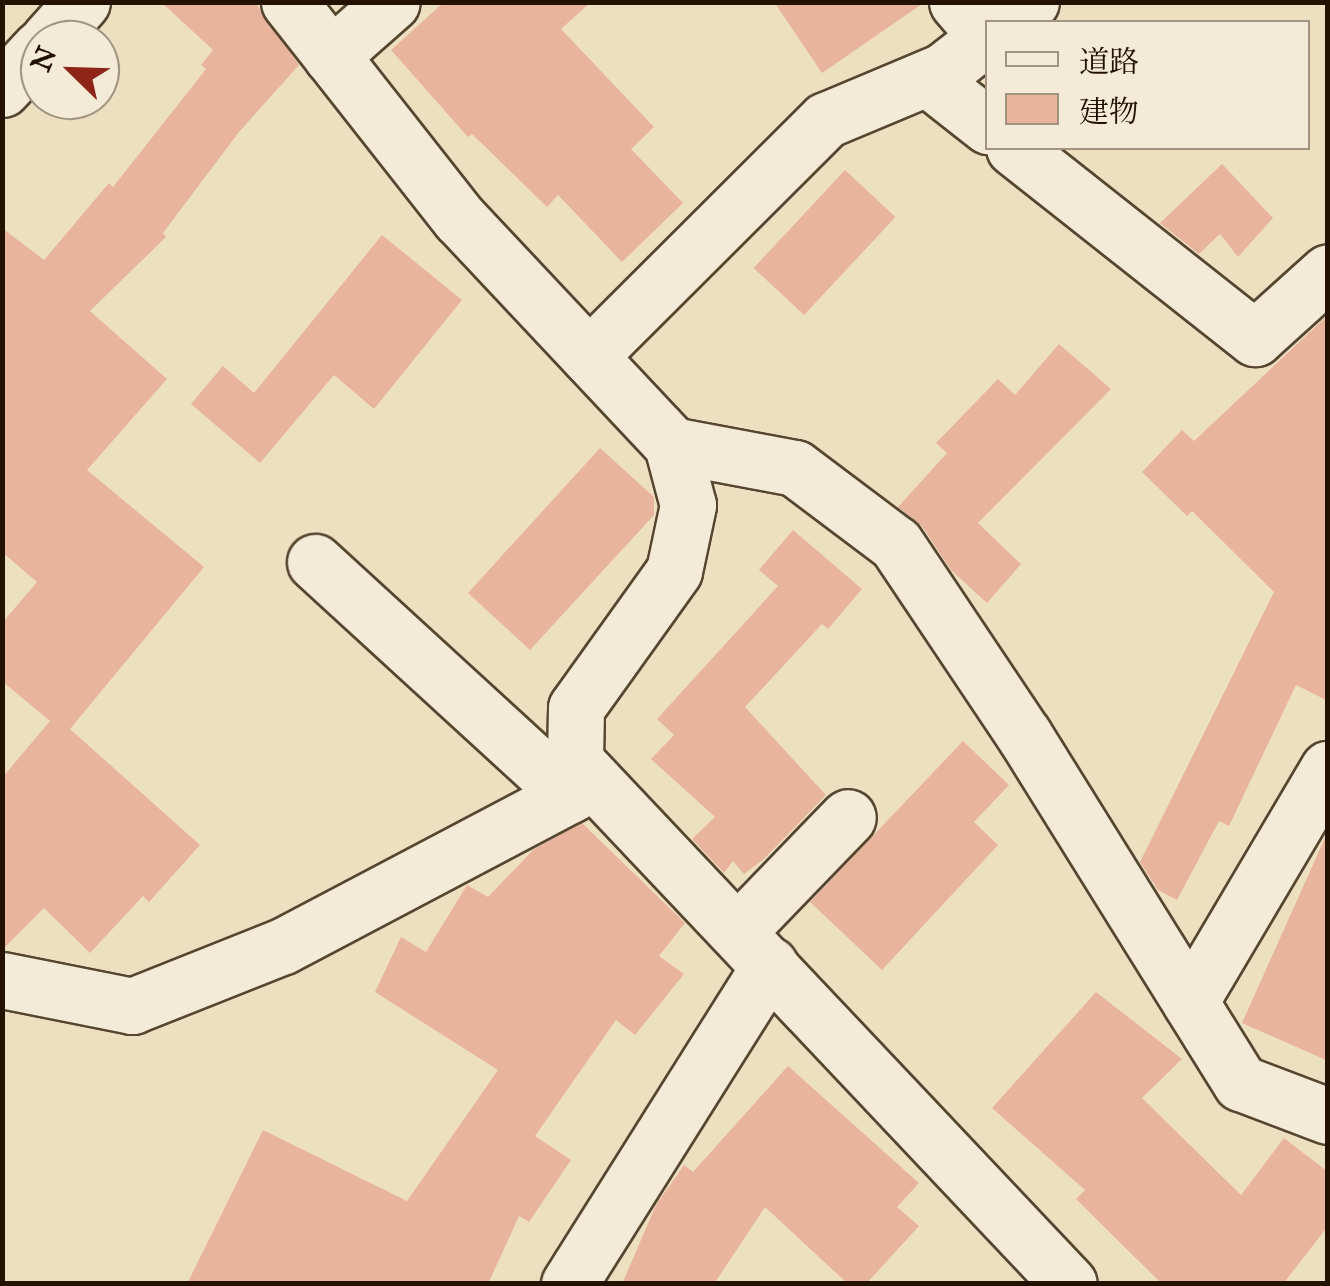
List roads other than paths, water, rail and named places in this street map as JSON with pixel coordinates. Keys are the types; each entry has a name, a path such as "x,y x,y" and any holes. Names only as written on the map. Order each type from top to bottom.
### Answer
{"street":[{"path":"288,2 460,219 672,444 688,505 674,571 576,708 576,762 582,788"},
{"path":"331,56 392,2"},
{"path":"958,2 985,34"},
{"path":"1008,20 1031,2"},
{"path":"590,356 826,120 926,78 985,37"},
{"path":"2,89 20,70"},
{"path":"926,78 985,124"},
{"path":"1017,150 1255,338 1328,272"},
{"path":"672,444 795,468 896,544 1024,735 1241,1082 1328,1116"},
{"path":"315,562 582,788 754,948 1069,1284"},
{"path":"1190,1002 1328,769"},
{"path":"2,980 132,1006 283,946 582,788"},
{"path":"570,1284 754,948 848,817"}]}
